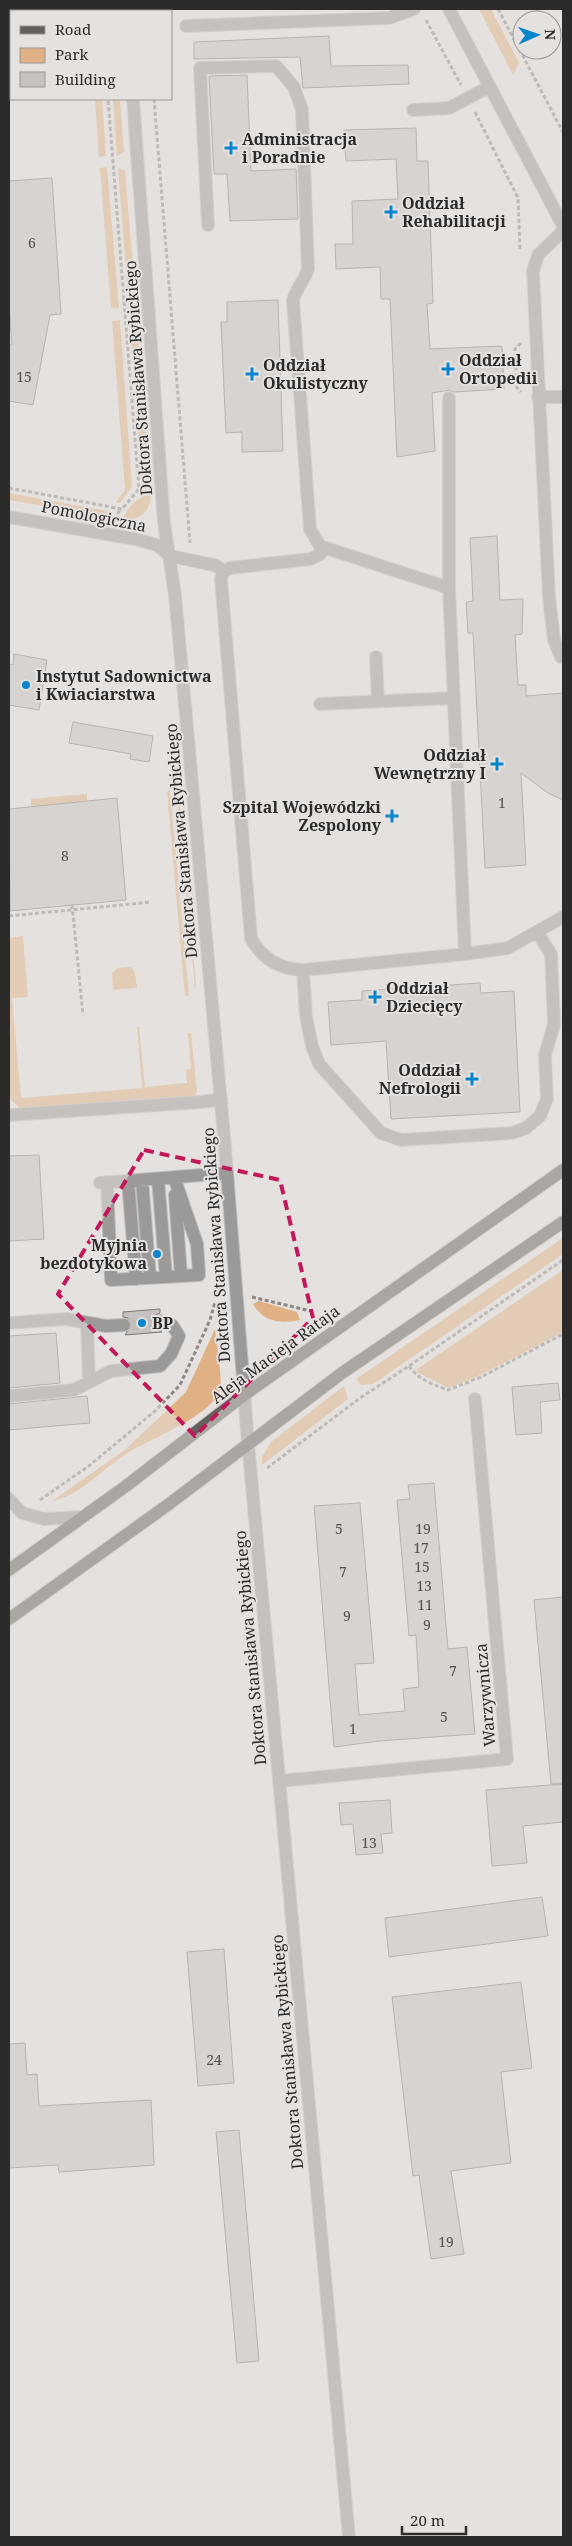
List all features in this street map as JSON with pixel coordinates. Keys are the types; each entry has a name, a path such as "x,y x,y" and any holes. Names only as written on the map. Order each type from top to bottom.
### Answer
{"main road":[{"name":"Aleja Macieja Rataja","path":"9,1570 126,1486 244,1395 563,1170"},
{"path":"9,1619 89,1563 342,1373 563,1222"}],"street":[{"path":"186,26 390,18 414,9"},
{"path":"449,9 563,226"},
{"path":"208,225 200,68 276,66 294,87 302,110 308,269 293,300 310,529 320,546 449,588"},
{"path":"413,110 449,108 489,87"},
{"name":"Doktora Stanisława Rybickiego","path":"133,100 164,523 170,556 221,1099 251,1480 349,2537"},
{"path":"561,657 554,640 549,597 533,271 538,255 563,231"},
{"path":"538,396 563,397"},
{"path":"449,398 449,588 465,954"},
{"name":"Pomologiczna","path":"9,517 135,539 157,545 170,556"},
{"path":"325,548 320,554 311,559 230,568 225,571 221,578 251,938 258,952 285,969 302,970 465,954 508,948 563,917"},
{"path":"170,556 214,565 225,571"},
{"path":"376,657 378,701"},
{"path":"320,704 454,698"},
{"path":"302,970 306,1016 312,1046 319,1064 381,1133 401,1140 512,1133 526,1128 540,1116 547,1099 546,1055 554,1024 551,954 537,932"},
{"path":"9,1115 202,1102 221,1099"},
{"path":"174,1177 197,1244 199,1275 111,1280 103,1183 158,1179 174,1177 227,1173"},
{"path":"174,1177 181,1276"},
{"path":"158,1179 166,1277"},
{"path":"142,1180 150,1278"},
{"path":"128,1181 136,1278"},
{"path":"9,1322 66,1319 106,1326 124,1325"},
{"path":"9,1396 74,1390 111,1371 156,1367 164,1364 176,1344 178,1336 172,1325 161,1321"},
{"path":"87,1323 89,1381"},
{"name":"Warzywnicza","path":"279,1781 507,1759 474,1398"},
{"path":"9,1499 22,1513 44,1519 81,1517"}],"path":[{"path":"498,9 512,33"},
{"path":"425,17 518,198 521,254"},
{"path":"527,60 563,132"},
{"path":"9,488 120,509 124,508 139,489 108,100"},
{"path":"154,100 192,560"},
{"path":"523,394 517,388 515,349 525,338"},
{"path":"114,521 120,509"},
{"path":"9,916 151,902"},
{"path":"72,905 83,1015"},
{"path":"70,927 81,928"},
{"path":"251,1480 360,1398 563,1260"},
{"path":"261,1298 314,1312"},
{"path":"37,1502 90,1465 155,1411 180,1385 210,1320 215,1302"},
{"path":"409,1366 415,1374 428,1383 448,1390 480,1377 563,1334"}],"highlighted area":[{"path":"144,1150 280,1180 313,1318 195,1436 58,1294"}],"green space":[{"path":"479,9 491,9 512,50 512,60 517,60 519,63 513,75"},
{"path":"95,100 102,100 106,156 99,157"},
{"path":"113,100 120,100 124,152 117,156"},
{"path":"107,167 119,308 111,308 100,168"},
{"path":"118,168 125,171 136,303 129,307"},
{"path":"130,319 137,322 150,482 142,483"},
{"path":"120,320 132,487 120,503 116,502 125,490 112,321"},
{"path":"9,493 112,512 110,518 9,500"},
{"path":"151,494 149,506 143,514 134,519 122,520 134,503 142,497"},
{"path":"170,790 189,996 185,996 167,792"},
{"path":"87,794 87,801 31,807 31,799"},
{"path":"177,796 180,802 195,989"},
{"path":"23,936 28,997 12,998 21,1098 142,1088 137,1027 139,1027 145,1087 187,1083 186,1070 191,1069 188,1033 191,1033 197,1091 195,1096 20,1108 9,1098 9,938"},
{"path":"131,967 135,973 137,988 113,990 112,973 117,968"},
{"path":"563,1238 563,1254 373,1384 361,1385 356,1379"},
{"path":"563,1270 563,1332 478,1376 449,1388 418,1373 417,1369"},
{"path":"259,1301 297,1312 300,1320 286,1322 267,1318 253,1304"},
{"path":"215,1329 221,1384 215,1399 206,1408 180,1426 120,1458 83,1487 63,1498 52,1501 126,1449 186,1392"},
{"path":"344,1386 348,1399 262,1465 262,1457 271,1442"}],"building":[{"path":"329,36 331,66 408,65 409,84 303,88 300,57 194,59 194,42"},
{"name":"Administracja i Poradnie","path":"247,75 251,171 296,169 298,219 230,221 227,174 214,174 209,76"},
{"path":"416,128 417,161 428,161 433,303 427,304 430,349 502,346 504,389 454,392 449,390 432,393 435,451 397,457 390,299 381,299 380,267 336,269 335,244 353,244 352,201 398,199 396,159 346,161 344,130"},
{"path":"52,178 61,314 50,315 33,405 9,401 9,345 12,345 9,303 9,181"},
{"name":"Oddział Okulistyczny","path":"278,300 283,451 242,452 242,432 226,433 221,322 227,322 227,302"},
{"path":"497,536 500,600 523,599 522,634 515,635 518,685 526,685 526,696 563,693 563,800 548,793 521,773 526,865 485,868 473,633 468,633 466,602 473,601 470,538"},
{"name":"Instytut Sadownictwa i Kwiaciarstwa","path":"14,654 47,660 39,710 9,705 9,664 13,665"},
{"path":"73,722 153,736 149,762 130,759 131,754 69,743"},
{"path":"117,798 126,900 10,911 9,809"},
{"path":"480,983 481,993 514,991 520,1112 391,1119 386,1041 331,1045 328,1002 362,1000 362,991"},
{"path":"39,1155 44,1239 9,1241 9,1156"},
{"name":"BP","path":"160,1309 160,1313 155,1315 153,1322 162,1332 125,1335 132,1324 128,1318 123,1317 123,1312"},
{"path":"56,1333 60,1383 9,1388 9,1336"},
{"path":"558,1383 560,1400 540,1402 542,1433 516,1435 512,1387"},
{"path":"87,1396 90,1423 9,1430 9,1404"},
{"path":"434,1483 448,1649 467,1647 475,1734 379,1741 334,1747 314,1506 360,1503 374,1663 355,1664 359,1715 405,1711 403,1689 419,1687 416,1635 409,1636 397,1500 410,1499 408,1485"},
{"path":"563,1597 563,1783 551,1784 534,1600"},
{"path":"563,1784 563,1822 523,1826 527,1863 492,1866 486,1790"},
{"path":"390,1800 392,1833 381,1834 383,1853 356,1855 353,1824 341,1825 339,1803"},
{"path":"542,1897 548,1936 389,1957 385,1918"},
{"path":"224,1949 234,2083 198,2086 187,1952"},
{"path":"521,1982 532,2068 501,2072 511,2163 451,2171 464,2254 431,2259 419,2175 413,2176 392,1997"},
{"path":"25,2043 27,2075 37,2074 39,2106 151,2100 154,2165 59,2172 58,2165 9,2168 9,2044"},
{"path":"239,2130 259,2361 237,2363 216,2132"}],"tunnel":[{"path":"124,1325 161,1321"}],"place":[{"name":"Administracja i Poradnie","path":"231,148"},
{"name":"Oddział Rehabilitacji","path":"391,212"},
{"name":"Oddział Ortopedii","path":"448,369"},
{"name":"Oddział Okulistyczny","path":"252,374"},
{"name":"Instytut Sadownictwa i Kwiaciarstwa","path":"26,685"},
{"name":"Oddział Wewnętrzny I","path":"497,764"},
{"name":"Szpital Wojewódzki Zespolony","path":"392,816"},
{"name":"Oddział Dziecięcy","path":"375,997"},
{"name":"Oddział Nefrologii","path":"472,1079"},
{"name":"Myjnia bezdotykowa","path":"157,1254"},
{"name":"BP","path":"142,1323"}]}
